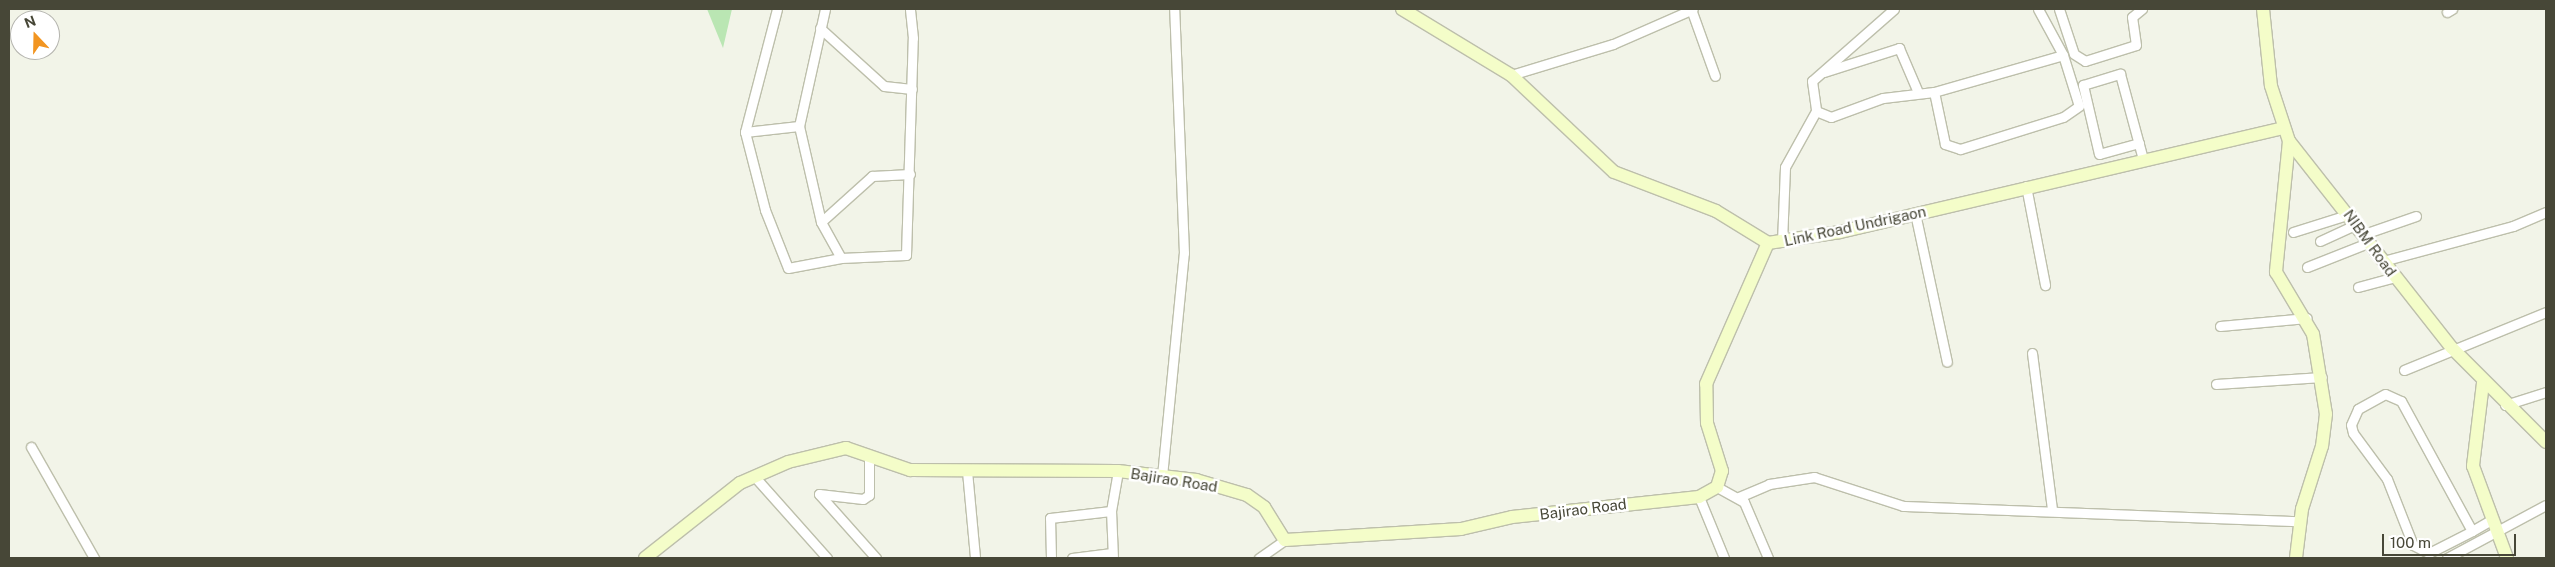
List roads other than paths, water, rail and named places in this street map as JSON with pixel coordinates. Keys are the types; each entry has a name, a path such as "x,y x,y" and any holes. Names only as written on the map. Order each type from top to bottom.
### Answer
{"street":[{"path":"777,9 745,132 765,210 788,268 841,258 906,255 912,89 910,9"},
{"path":"825,9 798,126 821,222 841,258"},
{"path":"1162,476 1184,253 1174,9"},
{"name":"Link Road Undrigaon","path":"1402,9 1511,75 1614,172 1716,211 1768,243 1782,242 1915,213 2143,158 2283,128"},
{"path":"1511,75 1613,44 1691,9 1715,76"},
{"path":"1782,242 1785,167 1816,111 1812,81 1894,9"},
{"path":"1934,92 1939,132 1945,144 1960,149 2072,113 2079,106 2063,55 2038,9"},
{"path":"2059,9 2074,54 2085,61 2136,45 2132,16 2142,9"},
{"name":"NIBM Road","path":"2263,9 2271,86 2283,128 2289,141 2360,228 2395,277 2452,348 2505,405 2546,442"},
{"path":"820,28 884,86 912,89"},
{"path":"1818,74 1899,48 1917,90"},
{"path":"1816,111 1831,117 1917,90 1934,92 2063,55"},
{"path":"2139,143 2099,154 2083,85 2120,74 2139,143 2143,158"},
{"path":"745,132 798,126"},
{"path":"2289,141 2276,265 2279,279 2307,318 2322,377 2324,435 2300,521 2296,558"},
{"path":"821,222 872,176 910,174"},
{"path":"2026,186 2045,285"},
{"path":"2383,261 2514,226 2546,212"},
{"path":"1915,213 1947,362"},
{"path":"2320,240 2360,228 2416,216"},
{"path":"2293,232 2360,228"},
{"path":"2306,266 2360,228"},
{"path":"1768,243 1706,384 1707,423 1722,471 1717,487 1739,497 1748,508 1768,558"},
{"path":"2358,287 2395,277"},
{"path":"2404,370 2452,348 2546,312"},
{"path":"2220,326 2307,318"},
{"path":"2032,353 2052,509"},
{"path":"2216,384 2322,377"},
{"path":"2484,383 2473,466 2493,526 2507,558"},
{"path":"2505,405 2546,392"},
{"path":"2472,531 2401,402 2385,394 2358,409 2351,425 2353,434 2387,479 2413,545 2429,553 2472,531 2493,526 2546,505"},
{"path":"31,447 94,558"},
{"name":"Bajirao Road","path":"645,558 719,497 754,476 788,462 846,448 910,470 1118,471 1162,476 1247,495 1264,507 1285,540 1461,529 1512,518 1699,497 1717,487"},
{"path":"869,455 868,495 863,499 819,494 876,558"},
{"path":"967,471 975,558"},
{"path":"1072,558 1112,556 1111,511 1118,471"},
{"path":"754,476 827,558"},
{"path":"1739,497 1769,484 1814,477 1903,506 2052,509 2300,521"},
{"path":"1699,497 1724,558"},
{"path":"1051,558 1050,518 1111,511"},
{"path":"2447,558 2493,526"},
{"path":"1260,558 1285,540"}]}
